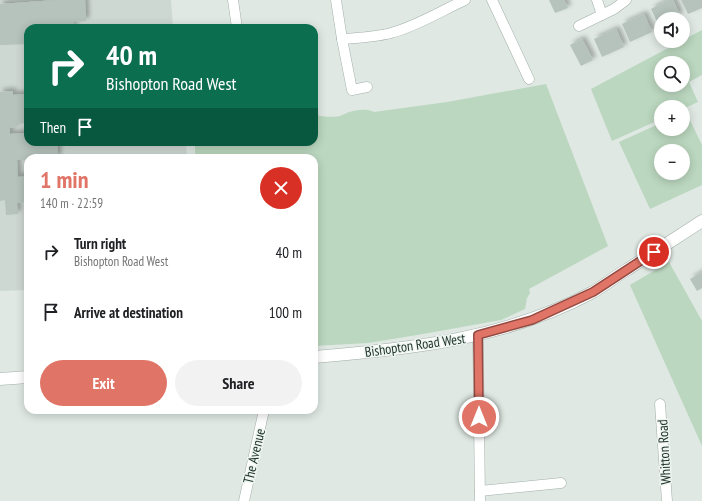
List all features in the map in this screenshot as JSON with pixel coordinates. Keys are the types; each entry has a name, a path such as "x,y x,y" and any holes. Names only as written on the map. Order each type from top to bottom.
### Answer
{"street":[{"path":"233,0 236,24"},
{"path":"336,0 352,90 367,87"},
{"path":"342,39 362,38 391,33 411,26 465,0"},
{"path":"492,0 529,80"},
{"path":"597,0 602,15"},
{"path":"579,26 614,9 626,0"},
{"name":"Bishopton Road West","path":"318,357 368,352 478,335 532,320 593,292 702,221"},
{"path":"478,335 480,496 561,483"},
{"path":"0,379 24,377"},
{"name":"Whitton Road","path":"660,404 663,423 667,501"},
{"name":"The Avenue","path":"244,501 263,414"}],"shaded area":[{"path":"0,0 171,0 173,24 24,24 24,146 186,146 187,154 24,154 24,290 0,291"}],"green space":[{"path":"702,30 702,75 690,81 690,56 654,56 654,92 690,92 690,84 698,102 690,106 690,100 654,100 654,122 612,141 591,89 668,48 690,48 690,36"},
{"path":"546,84 608,246 529,289 530,293 527,298 525,309 501,320 368,343 318,346 318,154 195,154 195,146 318,146 318,116 337,117 349,112 362,110 374,112 447,102"},
{"path":"690,120 702,145 702,185 650,209 619,142 654,126 654,136 690,136"},
{"path":"669,262 702,321 702,446 630,285"}],"building":[{"path":"57,0 85,0 86,21 74,22 74,24 24,24 24,44 0,45 0,4"},
{"path":"549,0 564,0 568,8 555,13"},
{"path":"669,0 673,0 679,12 654,12 654,15 651,9"},
{"path":"681,0 702,0 702,8 690,13 687,12"},
{"path":"644,14 652,32 630,42 622,24"},
{"path":"616,29 624,47 602,57 594,39"},
{"path":"582,39 593,60 581,66 570,45"},
{"path":"13,91 13,95 24,94 24,123 15,124 16,128 10,128 10,134 24,133 24,146 57,146 58,154 24,154 24,160 17,160 18,177 24,176 24,202 17,203 18,214 6,215 5,200 0,201 0,92"},
{"path":"702,272 702,288 697,291 690,279"}],"route":[{"path":"479,417 478,335 532,320 593,292 654,252"}]}
